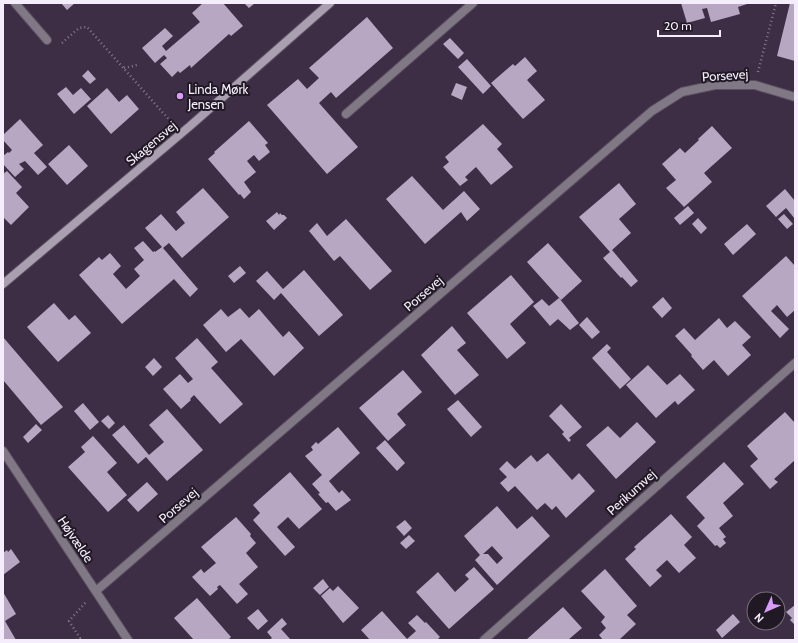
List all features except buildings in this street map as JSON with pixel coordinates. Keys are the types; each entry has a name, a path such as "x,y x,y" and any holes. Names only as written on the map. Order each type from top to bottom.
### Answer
{"street":[{"path":"15,3 47,40"},
{"name":"Skagensvej","path":"3,284 181,133 330,3"},
{"path":"346,114 473,3"},
{"name":"Porsevej","path":"96,591 652,110 682,92 716,85 755,85 795,97"},
{"name":"Perikumvej","path":"484,640 795,363"},
{"name":"Højvælde","path":"3,451 128,640"}],"path":[{"path":"755,85 776,3"},
{"path":"61,44 79,28 87,28 181,133"},
{"path":"124,68 137,65"},
{"path":"76,640 80,638 70,621 96,591"}],"place":[{"name":"Linda Mørk Jensen","path":"180,96"}]}
